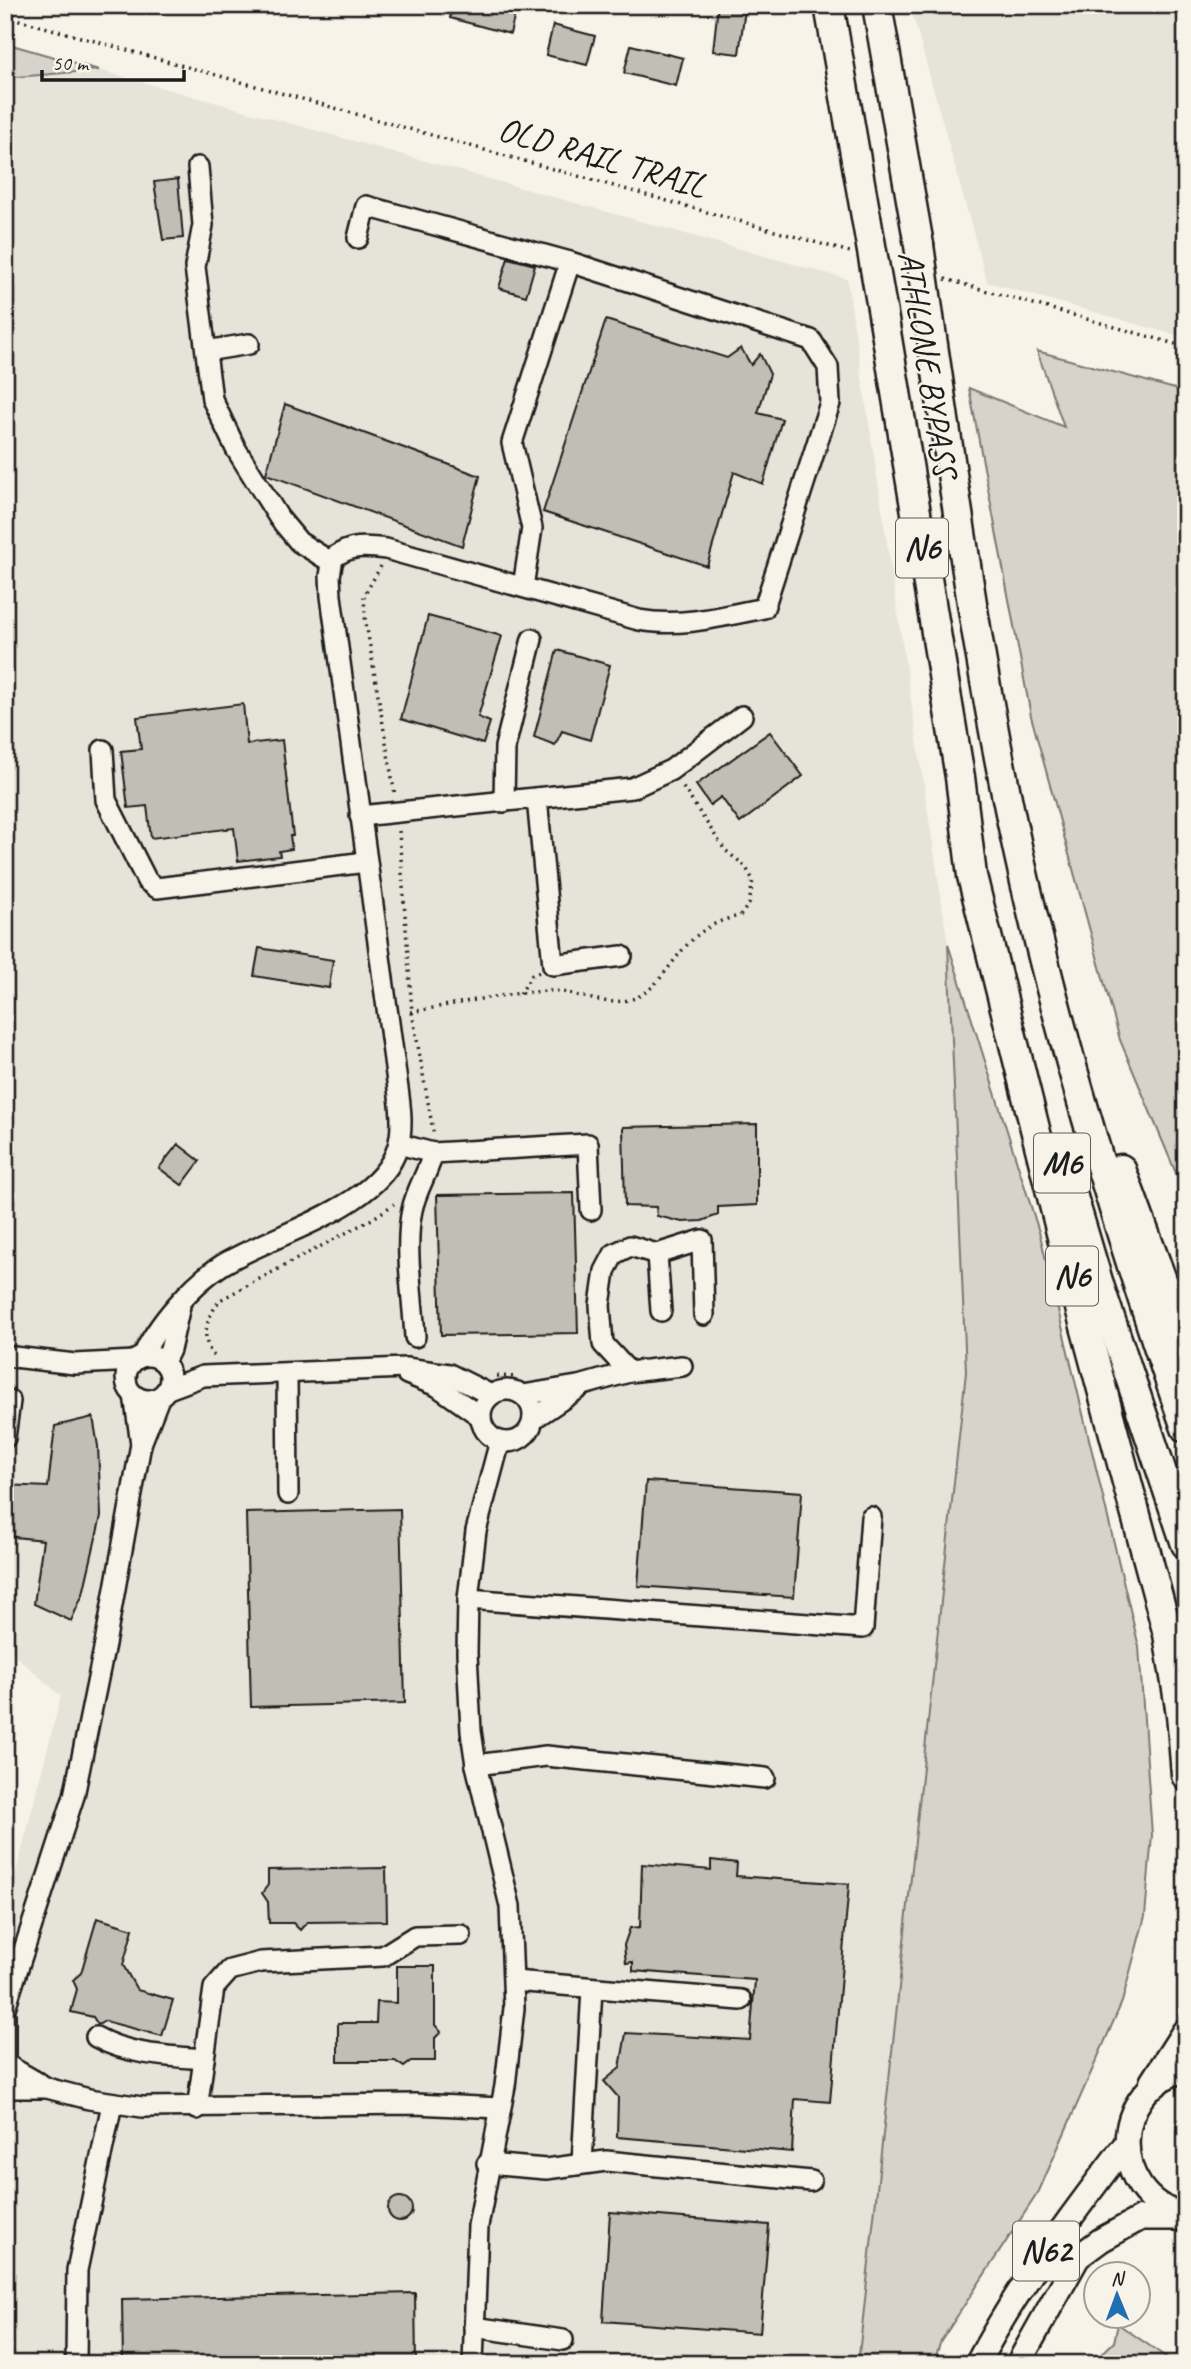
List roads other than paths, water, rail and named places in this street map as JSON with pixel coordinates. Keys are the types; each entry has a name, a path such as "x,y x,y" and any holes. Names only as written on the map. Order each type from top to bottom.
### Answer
{"highway":[{"name":"ATHLONE BYPASS","path":"829,5 960,777"},
{"name":"ATHLONE BYPASS","path":"877,5 919,245 970,599 1001,767"},
{"name":"M6","path":"1001,767 1056,1008 1142,1300 1186,1428"},
{"name":"N6","path":"1001,767 1114,1147 1186,1345"},
{"name":"M6","path":"960,777 1046,1108 1100,1288 1186,1544"},
{"name":"N6","path":"960,777 972,876 1004,1010 1035,1122 1076,1293 1168,1634 1181,1714 1186,1775"},
{"path":"1154,2083 1186,2033"}],"main road":[{"path":"1154,2083 1186,2070"},
{"name":"N62","path":"977,2364 1002,2317 1038,2263 1125,2146 1133,2111 1154,2083"},
{"name":"N62","path":"1125,2146 1129,2166 1138,2186 1153,2202 1171,2213 1186,2217"},
{"name":"N62","path":"1018,2364 1079,2258 1101,2240 1141,2218 1186,2217"}],"street":[{"path":"198,167 203,225 195,267 212,399 236,449 279,518 299,542 331,562"},
{"path":"141,1444 127,1371 156,1332 220,1266 364,1194 384,1175 399,1144 398,1093 331,596 331,562 339,554 354,547 394,551 652,622 686,623 764,608 830,403 828,367 811,340 570,262 366,206 358,238"},
{"path":"523,587 531,528 512,443 570,262"},
{"path":"206,351 249,344"},
{"path":"504,802 505,747 532,639"},
{"path":"360,816 621,789 649,783 671,771 743,716"},
{"path":"103,750 106,800 147,881 157,888 366,862"},
{"path":"537,798 553,965 622,957"},
{"path":"399,1144 433,1153 588,1144 591,1210"},
{"path":"415,1337 412,1208 428,1174 433,1153"},
{"path":"629,1372 603,1344 600,1305 605,1271 614,1254 630,1245 657,1254 702,1240 704,1315"},
{"path":"657,1254 661,1311"},
{"path":"165,1364 180,1305"},
{"path":"5,1356 75,1364 158,1358 165,1364 171,1376 141,1444 106,1644 74,1796 5,2008"},
{"path":"75,1364 130,1390 146,1401 203,1376"},
{"path":"165,1364 203,1376 422,1368 441,1372 491,1395"},
{"path":"583,1385 533,1419 525,1435 509,1442 500,1441 486,1432 481,1417 482,1408 491,1395 522,1386 583,1385 629,1372 682,1366"},
{"path":"392,1370 437,1386 481,1417"},
{"path":"287,1373 288,1494"},
{"path":"522,1386 533,1419"},
{"path":"5,1438 10,1401"},
{"path":"473,2364 478,2226 512,2028 514,1981 508,1895 476,1765 468,1673 468,1599 476,1531 500,1441"},
{"path":"468,1599 863,1628 872,1517"},
{"path":"476,1765 546,1756 765,1777"},
{"path":"197,2109 214,1988 230,1970 261,1962 383,1955 415,1936 461,1935"},
{"path":"514,1981 741,2000"},
{"path":"582,2163 592,1989"},
{"path":"5,2015 8,2033 6,2070 47,2088 112,2104 197,2109 415,2104 500,2108"},
{"path":"96,2037 110,2045 150,2054 204,2059"},
{"path":"76,2364 77,2270 112,2104"},
{"path":"487,2164 546,2169 582,2163 619,2162 811,2181"},
{"path":"474,2328 563,2340"}]}
